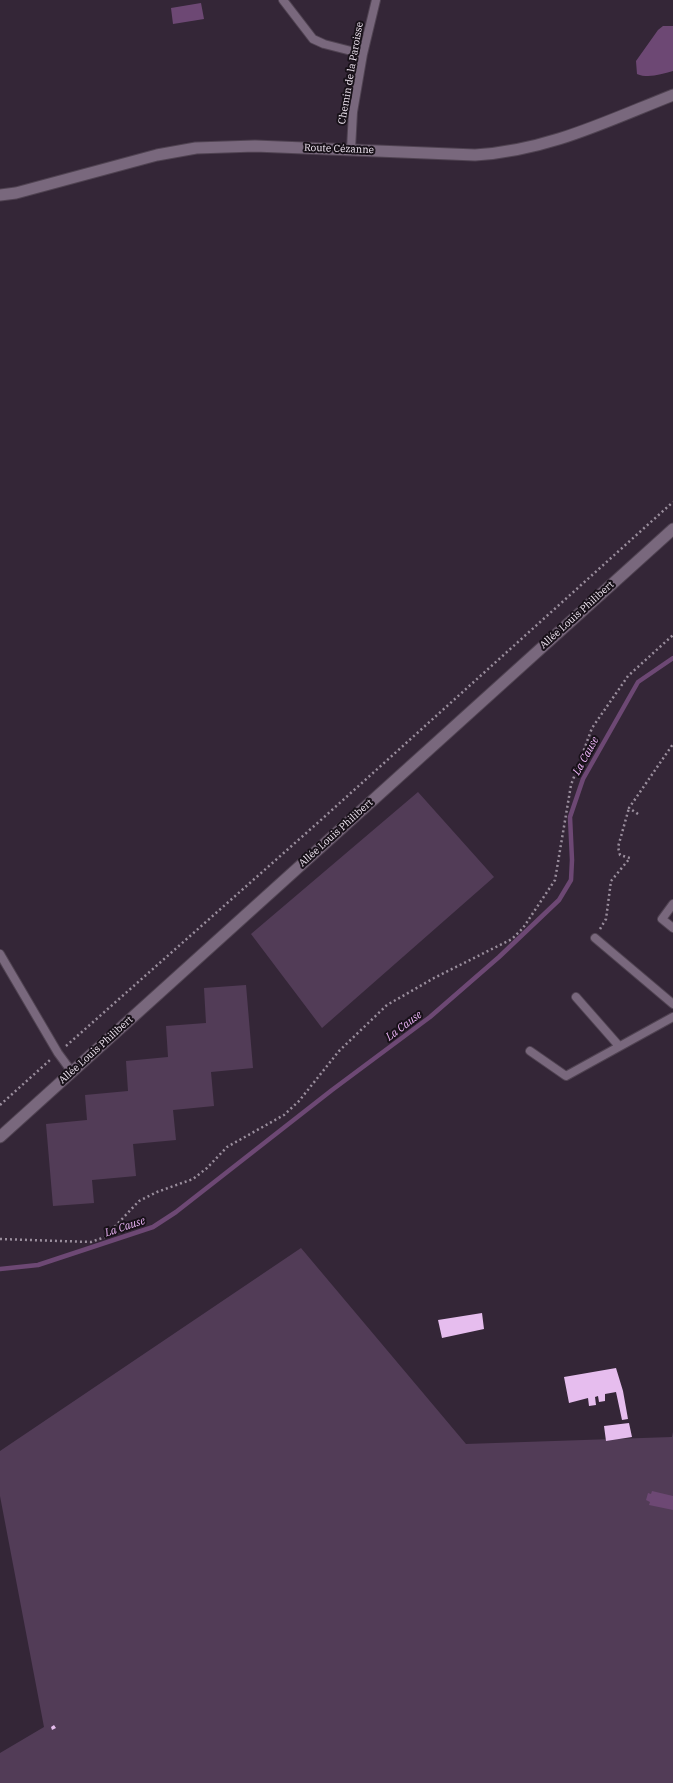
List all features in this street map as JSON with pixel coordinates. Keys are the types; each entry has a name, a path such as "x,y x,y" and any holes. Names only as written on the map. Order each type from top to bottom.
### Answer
{"street":[{"name":"Route Cézanne","path":"0,195 16,193 157,155 196,148 235,146 351,149 458,155 510,152 559,140 673,95"},
{"name":"Allée Louis Philibert","path":"0,1137 673,529"}],"lane":[{"path":"283,0 313,39 324,44 363,54"},
{"name":"Chemin de la Paroisse","path":"351,149 353,112 363,54 376,0"},
{"path":"673,904 662,919 673,928"},
{"path":"595,938 673,1004"},
{"path":"0,954 58,1053 72,1072"},
{"path":"576,997 620,1046"},
{"path":"530,1051 566,1076 673,1017"}],"path":[{"path":"0,1105 322,819 673,502"},
{"path":"0,1239 91,1242 105,1237 139,1201 157,1192 193,1179 207,1168 227,1147 284,1115 299,1101 339,1051 387,1005 434,978 512,939 523,928 555,880 570,785 592,728 628,676 673,635"},
{"path":"595,938 606,919 611,881 630,858 620,855 618,847 629,808 673,744"},
{"path":"629,808 638,814"}],"shaded area":[{"path":"201,3 204,19 173,24 171,8"},
{"path":"663,26 673,26 673,71 650,76 637,74 636,61 658,30"},
{"path":"418,792 494,877 322,1028 251,934"},
{"path":"246,985 253,1068 211,1072 214,1106 173,1110 176,1140 133,1144 136,1176 92,1180 94,1203 53,1206 46,1124 87,1120 85,1095 128,1091 126,1061 168,1057 166,1026 206,1023 204,988"},
{"path":"301,1248 466,1444 672,1437 673,1432 673,1783 0,1783 0,1753 44,1727 0,1496 0,1451"},
{"path":"652,1491 673,1496 673,1510 649,1505 650,1502 646,1500 648,1493 651,1494"}],"building":[{"path":"482,1313 484,1329 442,1338 438,1320"},
{"path":"616,1368 623,1391 628,1419 622,1420 616,1392 605,1394 605,1401 599,1402 598,1396 595,1397 596,1405 589,1406 588,1398 569,1403 564,1377"},
{"path":"629,1423 632,1437 606,1441 604,1426"},
{"path":"54,1725 56,1728 52,1730 51,1727"}],"waterway":[{"name":"La Cause","path":"0,1269 38,1265 153,1227 176,1212 332,1090 430,1017 499,957 559,900 571,880 572,860 570,817 583,779 638,682 673,658"}]}
